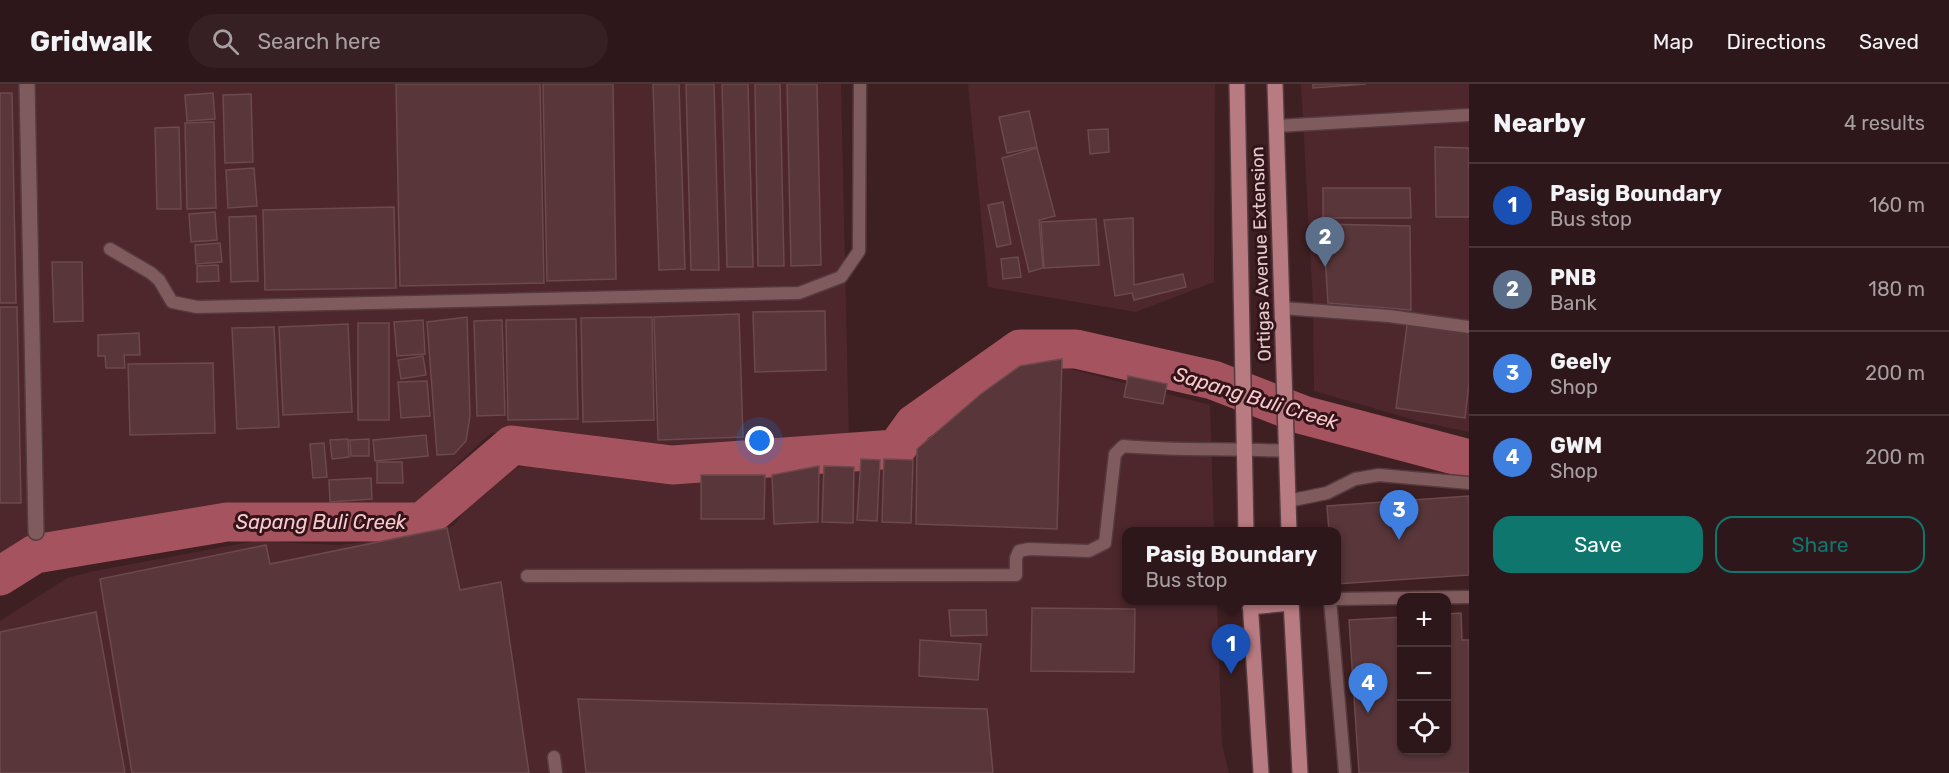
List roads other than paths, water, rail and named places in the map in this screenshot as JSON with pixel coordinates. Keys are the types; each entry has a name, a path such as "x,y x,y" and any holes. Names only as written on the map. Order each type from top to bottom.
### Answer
{"main road":[{"name":"Ortigas Avenue Extension","path":"1237,84 1246,527"},
{"name":"Ortigas Avenue Extension","path":"1275,84 1289,527"},
{"path":"1250,605 1261,773"},
{"path":"1291,605 1300,773"}],"street":[{"path":"27,84 36,532"}],"lane":[{"path":"110,249 151,273 159,280 172,302 197,307 799,293 840,277 859,251 860,84"},
{"path":"1277,126 1469,115"},
{"path":"1282,308 1389,316 1469,327"},
{"path":"527,576 1016,575 1016,558 1019,551 1029,549 1089,551 1105,543 1115,454 1123,446 1166,450 1243,448 1286,451"},
{"path":"1288,501 1326,493 1355,479 1379,475 1469,483"},
{"path":"1341,599 1397,597"},
{"path":"1451,597 1469,597"},
{"path":"1330,605 1345,773"},
{"path":"554,757 556,773"}],"waterway":[{"name":"Sapang Buli Creek","path":"0,576 35,554 227,522 422,522 512,445 672,465 896,449 914,424 1020,349 1076,349 1213,380 1303,415 1469,459"}],"place":[{"name":"PNB","path":"1325,267"},
{"name":"Geely","path":"1399,540"},
{"name":"Pasig Boundary","path":"1231,674"},
{"name":"GWM","path":"1368,713"}]}
